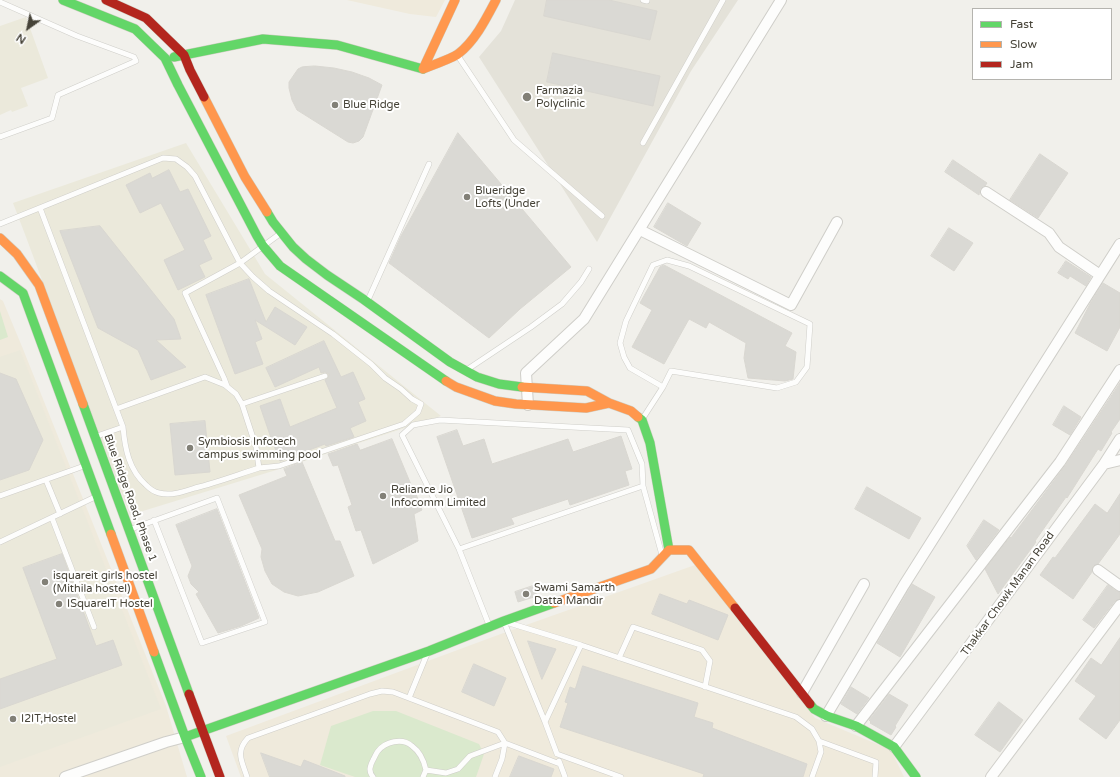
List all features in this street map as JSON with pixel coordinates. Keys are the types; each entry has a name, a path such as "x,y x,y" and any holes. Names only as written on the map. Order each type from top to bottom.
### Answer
{"street":[{"path":"63,0 135,29 165,58 257,236 263,246 280,266 456,387 495,401 528,405 586,408 609,403"},
{"path":"106,0 146,18 184,55 190,70 246,177 273,222 293,247 306,259 450,362 465,371 499,384 587,391 609,403 631,411 642,420 650,443 666,553"},
{"path":"423,69 455,0"},
{"path":"165,58 263,39 337,45 423,69 457,55 471,41 496,0"},
{"path":"528,405 526,373 584,319 781,0"},
{"path":"986,192 1049,233 1059,247 1100,275"},
{"path":"640,230 792,305 837,222"},
{"name":"Blue Ridge Road, Phase 1","path":"0,238 14,249 39,285 220,777"},
{"path":"826,716 904,585 1120,244"},
{"path":"0,276 23,293 185,737 201,777"},
{"path":"856,726 1060,462 1120,370"},
{"name":"Thakkar Chowk Manan Road","path":"894,747 1104,464 1120,439"},
{"path":"1104,464 1120,460"},
{"path":"65,777 166,742 185,737 429,651 504,621 651,569 666,553 688,550 814,709 826,716 856,726 894,747 916,777"},
{"path":"1098,570 1120,586"},
{"path":"802,693 864,584"},
{"path":"991,777 1120,606"}],"lane":[{"path":"643,143 723,0"},
{"path":"0,2 77,36 134,57 136,61 58,95 52,118 0,137"},
{"path":"457,55 514,140 602,216"},
{"path":"0,224 163,158 176,159 187,167 195,176 240,263 253,277 269,291 333,334 371,364 385,378 412,399 421,404 418,412 404,424 279,466 259,468 228,479 184,491 170,494 157,493 144,483 134,471 127,455 122,427 116,409 40,208"},
{"path":"366,302 429,164"},
{"path":"227,386 185,293 240,263 282,232"},
{"path":"642,420 663,387 672,371 777,388 796,382 808,367 810,324 689,266 667,260 653,265 626,321 620,343 624,358 630,368 663,387"},
{"path":"465,371 531,327 562,304 581,282 589,269"},
{"path":"242,404 325,376"},
{"path":"116,409 205,377 227,386 236,394 242,404 256,447 259,468"},
{"path":"490,627 459,549 402,435 413,425 440,420 628,430 642,464 643,486 666,553"},
{"path":"94,437 122,427"},
{"path":"0,496 86,465"},
{"path":"46,480 60,514"},
{"path":"459,549 643,486"},
{"path":"0,542 98,496"},
{"path":"128,530 154,520 218,498 265,622 202,643 154,520"},
{"path":"52,518 94,628"},
{"path":"504,621 581,645 796,717 812,728 819,741 821,752 812,777"},
{"path":"504,621 546,722 565,777"},
{"path":"619,658 633,627 640,629 702,650 710,661 705,687"},
{"path":"546,722 581,645"},
{"path":"409,698 429,651"},
{"path":"247,777 240,753 243,744 248,738 382,691 393,692 498,732 504,743 502,759 495,777"},
{"path":"373,777 370,774 370,768 377,752 386,743 401,741 411,745 423,760 426,770 423,777"},
{"path":"819,741 876,762 875,777"},
{"path":"426,770 446,773 458,769 470,756 504,743 560,764"},
{"path":"557,754 621,777"}],"shaded area":[{"path":"347,0 445,0 436,17 410,14"},
{"path":"515,0 738,0 691,71 597,242 479,57 501,31"},
{"path":"26,17 48,78 21,88 28,106 12,112 11,110 0,115 0,26"},
{"path":"186,143 265,274 441,416 286,467 130,515 13,203"},
{"path":"0,299 3,301 23,349 166,706 187,777 0,777"},
{"path":"20,350 161,709 0,767 0,357"},
{"path":"695,565 815,718 891,750 904,777 241,777 226,736 498,635"}],"green space":[{"path":"0,311 8,337 0,340"},
{"path":"373,711 396,711 479,744 484,754 476,777 355,777 320,765 331,726"}],"building":[{"path":"547,0 609,0 657,11 650,40 544,16"},
{"path":"553,53 660,76 653,106 547,82"},
{"name":"Blue Ridge","path":"315,66 352,72 369,78 382,85 363,137 359,141 353,143 348,142 297,110 292,100 289,82 298,69 302,67"},
{"name":"Blueridge Lofts (Under","path":"458,133 571,267 520,309 489,338 389,263 401,236"},
{"path":"1040,154 1068,173 1038,218 1010,200"},
{"path":"953,160 987,183 980,189 979,195 945,172"},
{"path":"169,170 180,192 188,189 211,236 203,240 212,259 199,265 205,277 178,290 164,260 185,250 161,203 140,213 126,185 150,173 152,178"},
{"path":"668,203 701,223 687,246 654,227"},
{"path":"100,226 174,319 181,339 156,340 186,367 151,380 138,350 98,328 60,231"},
{"path":"949,228 973,243 954,271 931,256"},
{"path":"1066,261 1091,277 1086,286 1070,276 1068,279 1058,273"},
{"path":"664,265 792,333 785,346 796,352 793,379 785,381 748,378 744,358 746,343 709,322 706,328 689,319 664,364 632,347 652,310 640,303 660,267"},
{"path":"249,279 266,322 275,307 307,327 295,345 255,320 262,339 255,342 263,364 235,374 206,295"},
{"path":"1103,283 1120,293 1120,327 1107,351 1075,333"},
{"path":"324,341 341,377 353,372 365,399 358,402 366,421 350,428 354,437 326,446 325,444 280,461 260,406 280,399 290,427 337,408 325,380 328,378 329,374 325,372 321,373 319,367 275,387 266,368"},
{"path":"0,373 16,379 43,440 29,470 0,480"},
{"path":"1120,383 1120,419 1111,432 1112,433 1101,451 1098,449 1067,498 1066,497 1035,541 1036,542 998,594 985,569 1010,537 1011,538 1065,466"},
{"path":"1064,406 1081,417 1070,435 1053,425"},
{"name":"Symbiosis Infotech campus swimming pool","path":"205,421 210,472 175,475 170,424"},
{"path":"457,430 463,446 484,439 492,464 568,439 573,452 621,436 632,469 625,471 629,485 570,505 568,499 511,518 514,524 472,538 437,437"},
{"name":"Reliance Jio Infocomm Limited","path":"392,439 422,510 414,514 418,541 373,564 361,530 356,531 348,507 352,505 338,465 333,466 328,454 357,444 360,450"},
{"path":"302,462 335,541 340,541 354,576 318,592 298,596 284,592 272,584 265,571 261,557 262,549 239,495 287,476 284,469"},
{"path":"867,487 921,518 909,539 855,509"},
{"path":"1120,494 1120,534 1098,564 1093,566 1092,572 1073,599 1040,575 1053,557 1055,558 1095,504 1107,513"},
{"path":"217,509 259,618 241,626 218,633 196,594 199,592 191,584 188,576 192,566 176,525"},
{"path":"984,520 999,530 976,560 967,546"},
{"name":"ISquareIT Hostel","path":"62,554 96,646 113,640 122,665 0,709 0,679 57,659 23,568"},
{"path":"912,584 935,597 900,657 877,643"},
{"path":"1108,585 1120,592 1120,599 1115,601 1094,628 1083,620"},
{"name":"Swami Samarth Datta Mandir","path":"533,586 537,596 518,602 515,592"},
{"path":"660,594 687,604 689,600 728,615 718,640 652,614"},
{"path":"1120,638 1120,720 1106,739 1079,719 1096,696 1075,681 1091,658 1101,665"},
{"path":"528,641 556,649 542,679"},
{"path":"474,664 506,678 494,706 462,692"},
{"path":"583,666 698,703 694,717 713,723 712,728 807,764 803,777 703,777 704,774 560,727 568,703 565,702 570,687 575,689"},
{"path":"851,687 869,698 857,714 841,704"},
{"path":"889,694 908,705 891,735 870,723 871,722 869,720"},
{"path":"999,702 1023,720 1000,752 975,735"},
{"path":"261,753 301,767 304,760 345,777 270,777"},
{"path":"519,756 554,769 551,777 510,777"}],"traffic: fast":[{"path":"63,0 135,29 165,58 257,236 263,246 280,266 446,381"},
{"path":"174,57 263,39 337,45 423,69"},
{"path":"267,212 293,247 306,259 450,362 477,377 499,384 522,387"},
{"path":"0,276 23,293 111,534"},
{"path":"83,404 189,694"},
{"path":"638,417 642,420 650,443 669,550"},
{"path":"185,737 429,651 554,603"},
{"path":"154,652 201,777"},
{"path":"810,704 814,709 827,716 856,726 894,747 916,777"}],"traffic: slow":[{"path":"423,69 455,0"},
{"path":"423,69 455,56 464,49 480,29 496,0"},
{"path":"204,97 245,177 267,212"},
{"path":"0,238 17,254 39,285 83,404"},
{"path":"446,381 456,387 495,401 516,404 586,408 609,403"},
{"path":"522,387 587,391 609,403 631,411 638,417"},
{"path":"111,534 154,652"},
{"path":"554,603 651,569 669,550 689,550 735,608"}],"traffic: jam":[{"path":"106,0 146,18 184,55 204,97"},
{"path":"735,608 810,704"},
{"path":"189,694 220,777"}],"place":[{"name":"Farmazia Polyclinic","path":"527,97"},
{"name":"Blue Ridge","path":"335,105"},
{"name":"Blueridge Lofts (Under","path":"467,197"},
{"name":"Symbiosis Infotech campus swimming pool","path":"190,448"},
{"name":"Reliance Jio Infocomm Limited","path":"383,496"},
{"name":"isquareit girls hostel (Mithila hostel)","path":"45,582"},
{"name":"Swami Samarth Datta Mandir","path":"526,594"},
{"name":"ISquareIT Hostel","path":"59,604"},
{"name":"I2IT,Hostel","path":"13,719"}]}
